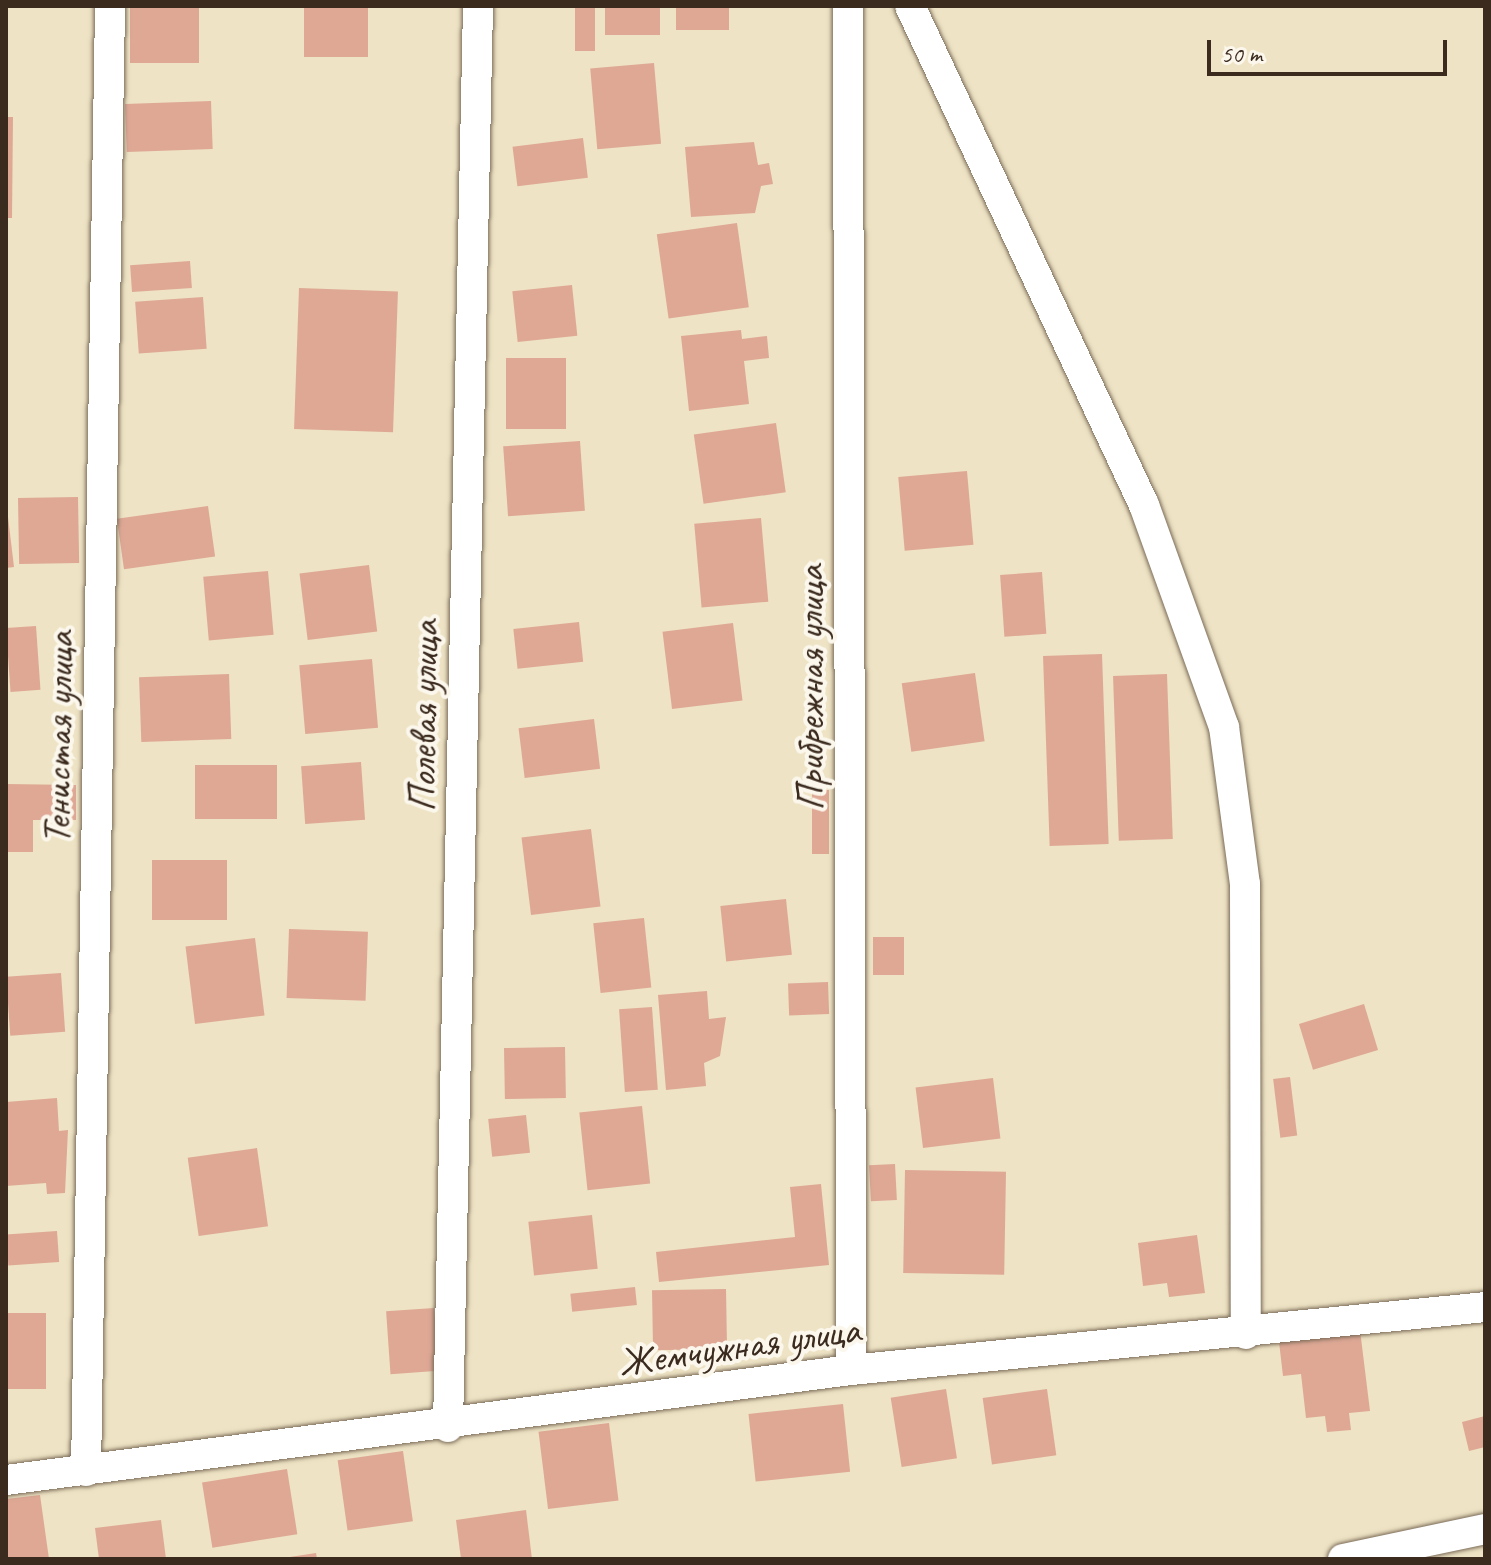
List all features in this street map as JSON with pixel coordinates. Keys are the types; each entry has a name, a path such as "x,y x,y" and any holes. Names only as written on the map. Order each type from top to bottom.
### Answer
{"street":[{"name":"Тенистая улица","path":"86,1471 110,6"},
{"name":"Полевая улица","path":"448,1427 478,6"},
{"name":"Прибрежная улица","path":"848,6 851,1370"},
{"path":"910,6 1144,505 1224,727 1245,884 1246,1334"},
{"name":"Жемчужная улица","path":"6,1480 448,1427 851,1370 1246,1334 1485,1307"},
{"path":"1343,1559 1485,1529"}],"building":[{"path":"130,6 199,6 199,63 130,63"},
{"path":"304,6 368,6 368,57 304,57"},
{"path":"575,6 595,6 595,51 575,51"},
{"path":"605,6 660,6 660,35 605,35"},
{"path":"676,6 729,6 729,30 676,30"},
{"path":"654,63 661,144 597,149 590,69"},
{"path":"211,101 213,149 127,152 125,104"},
{"path":"6,117 13,117 12,218 6,218"},
{"path":"583,138 588,178 517,186 513,147"},
{"path":"754,142 758,165 769,163 773,184 761,186 755,213 691,217 685,147"},
{"path":"737,223 749,307 669,318 657,234"},
{"path":"190,261 192,288 132,292 130,265"},
{"path":"572,285 577,336 518,342 512,291"},
{"path":"299,288 398,291 393,432 294,429"},
{"path":"203,297 207,349 139,354 135,302"},
{"path":"741,330 742,339 767,336 769,358 744,361 749,404 689,411 681,336"},
{"path":"506,358 566,358 566,429 506,429"},
{"path":"776,423 786,492 704,504 694,435"},
{"path":"580,441 585,511 508,516 503,446"},
{"path":"967,471 973,545 905,551 898,477"},
{"path":"78,497 79,563 19,564 18,498"},
{"path":"208,506 215,557 124,569 117,519"},
{"path":"6,518 14,567 6,568"},
{"path":"761,518 768,602 702,608 694,524"},
{"path":"369,565 377,632 308,640 300,574"},
{"path":"268,571 274,635 209,640 203,577"},
{"path":"1042,572 1046,634 1004,637 1000,575"},
{"path":"579,622 583,662 518,669 513,629"},
{"path":"733,623 743,700 672,709 663,632"},
{"path":"36,626 40,690 11,692 6,628"},
{"path":"1102,654 1109,844 1050,846 1043,656"},
{"path":"372,659 378,728 305,734 299,665"},
{"path":"975,673 985,741 911,752 902,683"},
{"path":"229,674 231,739 141,742 139,677"},
{"path":"1167,674 1173,839 1119,841 1113,676"},
{"path":"594,719 600,769 525,778 519,728"},
{"path":"361,762 365,820 305,824 301,766"},
{"path":"195,765 277,765 277,819 195,819"},
{"path":"6,784 76,785 76,820 33,820 33,852 6,852"},
{"path":"812,790 829,790 829,854 812,854"},
{"path":"591,829 601,906 531,915 522,838"},
{"path":"152,860 227,860 227,920 152,920"},
{"path":"786,899 792,955 726,962 720,906"},
{"path":"644,918 651,988 601,993 593,923"},
{"path":"289,929 368,932 366,1001 287,998"},
{"path":"873,937 904,937 904,975 873,975"},
{"path":"255,938 265,1015 195,1024 186,947"},
{"path":"61,973 65,1032 10,1036 6,977"},
{"path":"828,982 829,1014 789,1015 788,983"},
{"path":"707,991 709,1019 726,1017 720,1056 704,1063 706,1086 666,1090 658,995"},
{"path":"1364,1004 1378,1050 1313,1070 1299,1024"},
{"path":"652,1007 658,1090 625,1092 619,1009"},
{"path":"565,1047 566,1098 505,1099 504,1048"},
{"path":"1290,1077 1297,1136 1280,1138 1273,1079"},
{"path":"993,1078 1000,1139 923,1148 916,1088"},
{"path":"57,1098 59,1131 68,1130 65,1193 47,1194 46,1183 6,1186 6,1102"},
{"path":"642,1106 650,1184 587,1190 579,1113"},
{"path":"526,1115 530,1153 492,1157 488,1119"},
{"path":"257,1148 268,1226 199,1236 188,1158"},
{"path":"895,1164 897,1200 871,1201 869,1165"},
{"path":"905,1170 1006,1172 1004,1275 903,1273"},
{"path":"821,1184 829,1265 659,1282 656,1252 795,1237 790,1187"},
{"path":"592,1215 598,1269 534,1275 528,1222"},
{"path":"57,1231 59,1262 8,1265 6,1235"},
{"path":"1197,1235 1205,1293 1169,1297 1167,1283 1143,1286 1138,1243"},
{"path":"635,1287 637,1305 572,1312 570,1294"},
{"path":"726,1289 727,1349 653,1350 652,1290"},
{"path":"434,1308 438,1371 391,1374 386,1311"},
{"path":"6,1313 46,1313 46,1389 6,1389"},
{"path":"1277,1325 1360,1330 1370,1411 1349,1413 1351,1430 1327,1432 1325,1416 1306,1418 1301,1374 1283,1376"},
{"path":"946,1389 957,1458 902,1467 891,1398"},
{"path":"1047,1389 1056,1455 992,1464 983,1398"},
{"path":"843,1404 850,1472 756,1482 749,1414"},
{"path":"1485,1416 1485,1447 1469,1451 1462,1422"},
{"path":"609,1423 619,1500 548,1509 539,1432"},
{"path":"403,1451 413,1521 348,1530 338,1460"},
{"path":"287,1469 297,1534 212,1548 202,1482"},
{"path":"40,1495 49,1559 6,1559 6,1499"},
{"path":"526,1510 532,1559 461,1559 456,1520"},
{"path":"161,1520 166,1559 99,1559 95,1528"},
{"path":"316,1553 317,1559 290,1557"}]}
